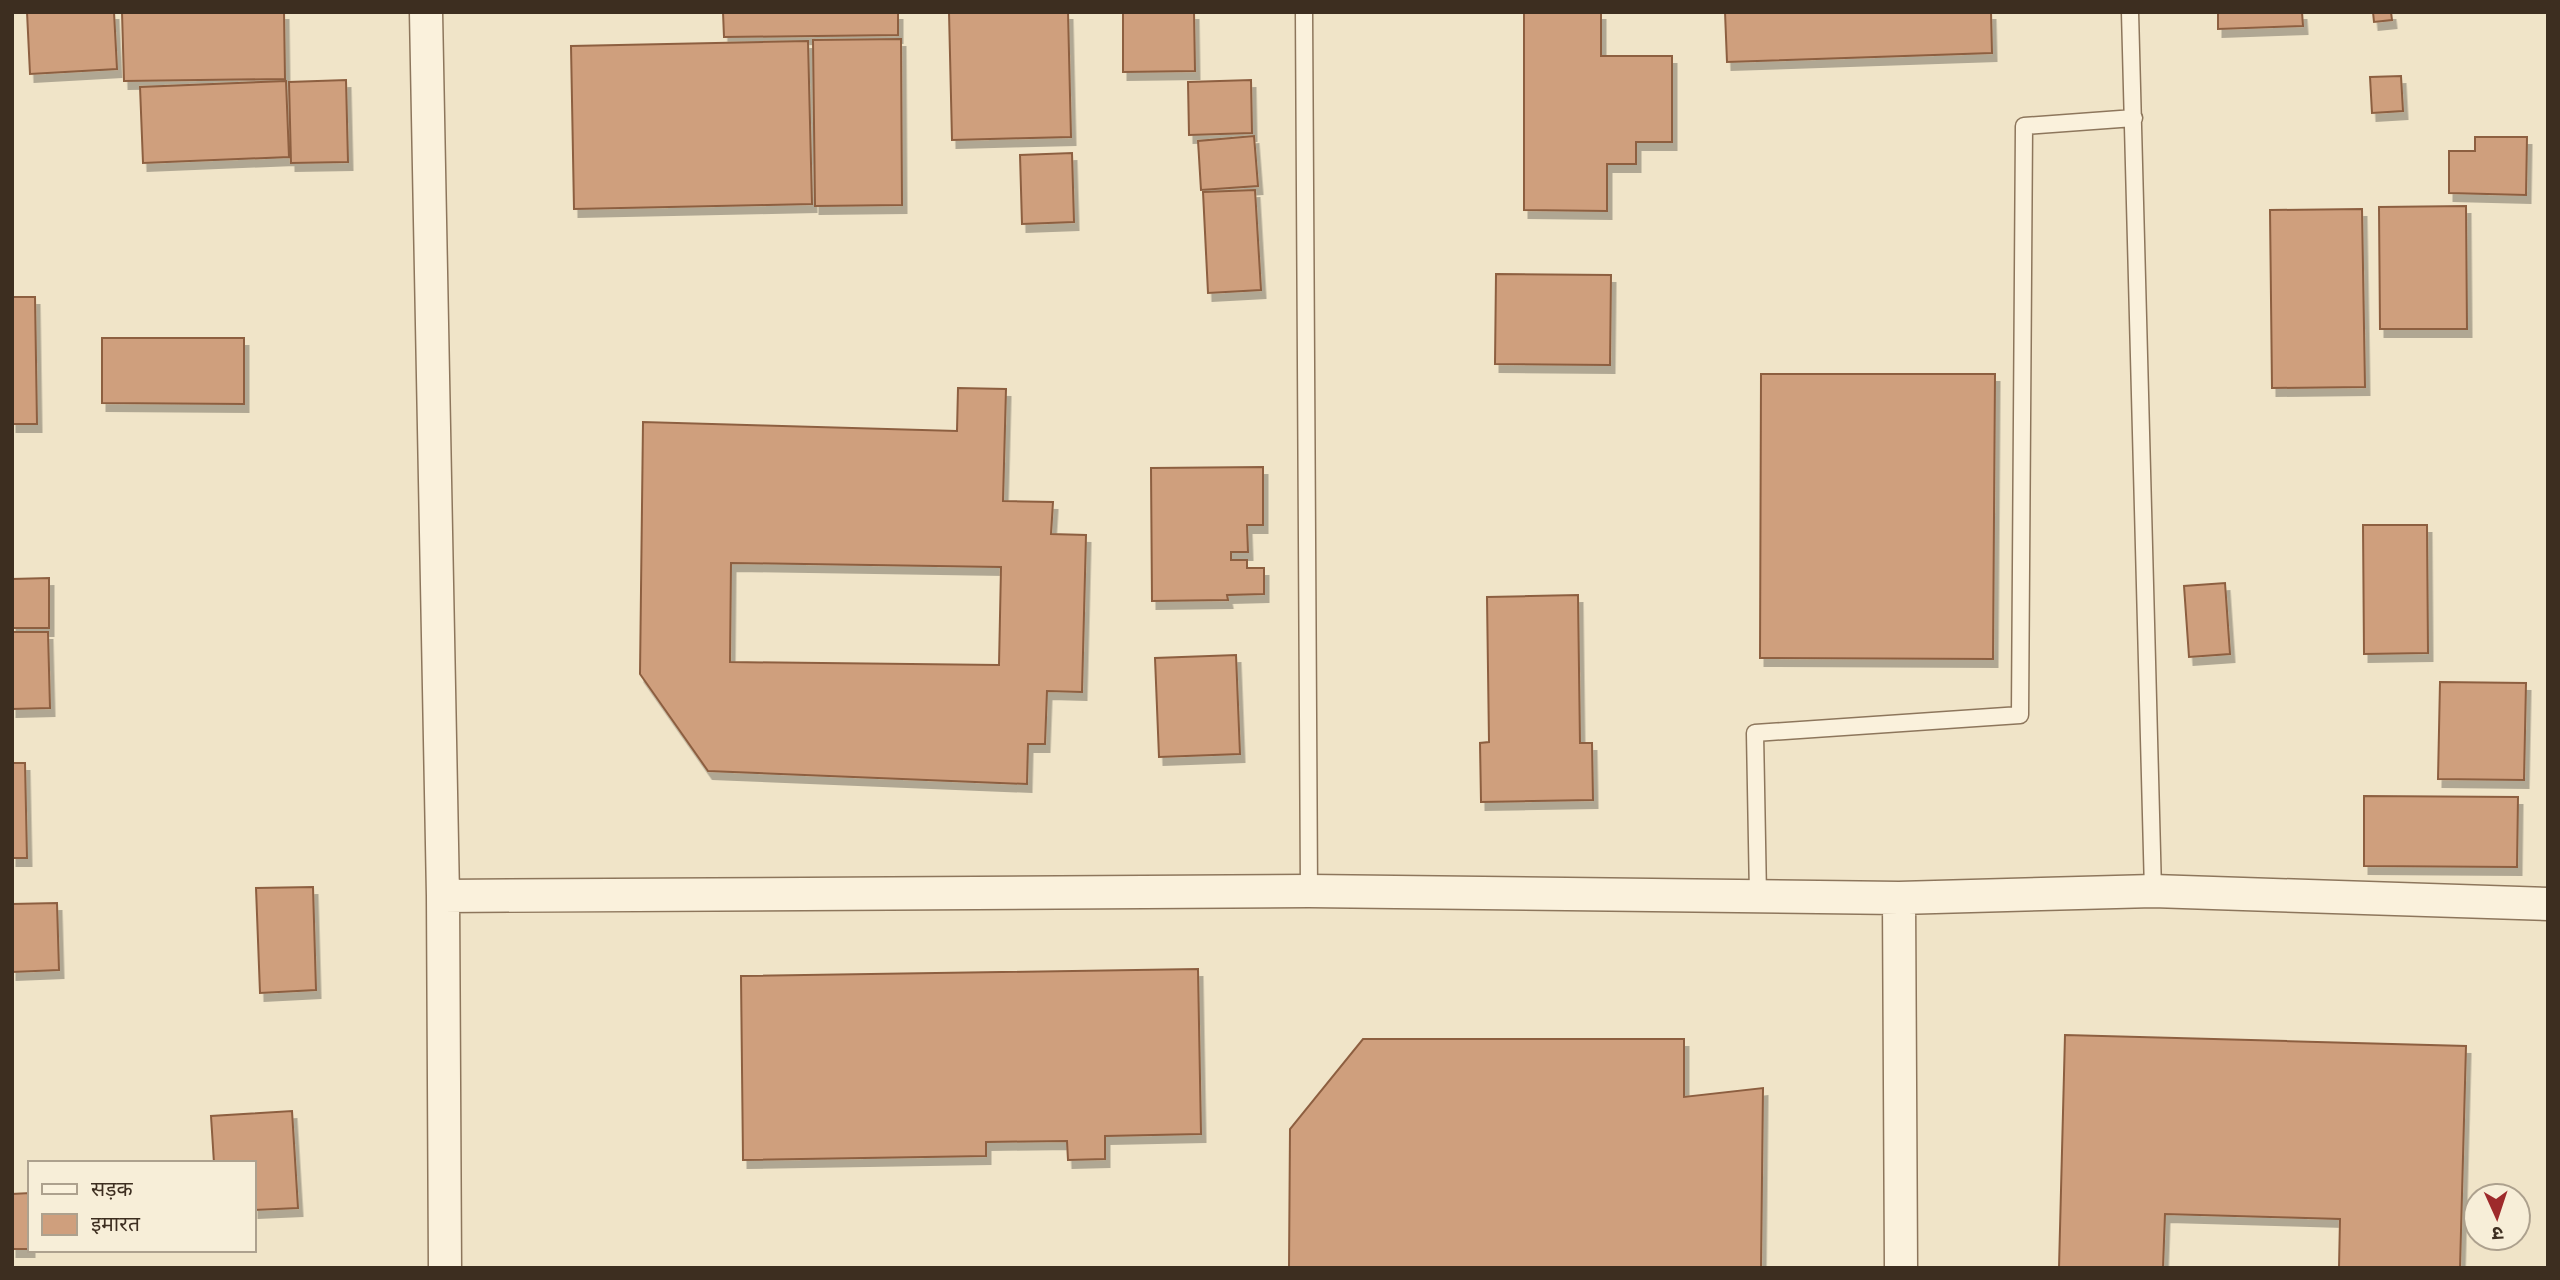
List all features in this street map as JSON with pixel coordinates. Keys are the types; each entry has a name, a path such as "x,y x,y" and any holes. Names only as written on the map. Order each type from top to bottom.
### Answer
{"street":[{"path":"426,12 443,896 445,1268"},
{"path":"443,896 1309,891 1899,898 2153,891 2548,904"},
{"path":"1899,898 1900,1268"}],"lane":[{"path":"1304,12 1309,891"},
{"path":"2130,12 2153,891"},
{"path":"1758,896 1755,733 2020,715 2024,126 2134,118"}],"building":[{"path":"27,12 114,12 117,69 30,74"},
{"path":"122,12 284,12 285,79 124,81"},
{"path":"723,12 898,12 898,35 724,37"},
{"path":"949,12 1068,12 1071,137 952,140"},
{"path":"1123,12 1194,12 1195,71 1123,72"},
{"path":"1524,12 1601,12 1601,56 1672,56 1672,142 1636,142 1636,164 1607,164 1607,211 1524,210"},
{"path":"1725,12 1991,12 1992,53 1727,62"},
{"path":"2218,12 2302,12 2303,26 2218,29"},
{"path":"2373,12 2391,12 2392,20 2374,22"},
{"path":"901,39 902,205 815,206 813,40"},
{"path":"808,41 812,204 574,209 571,46"},
{"path":"2401,76 2403,111 2372,113 2370,77"},
{"path":"346,80 348,162 291,163 289,82"},
{"path":"1251,80 1252,133 1189,135 1188,82"},
{"path":"286,81 289,157 143,163 140,87"},
{"path":"1254,136 1258,186 1201,190 1198,141"},
{"path":"2475,137 2527,137 2526,195 2449,193 2449,151 2475,151"},
{"path":"1072,153 1074,222 1022,224 1020,155"},
{"path":"1255,190 1261,290 1208,293 1203,192"},
{"path":"2466,206 2467,329 2380,329 2379,207"},
{"path":"2362,209 2365,387 2272,388 2270,210"},
{"path":"1496,274 1611,275 1610,365 1495,364"},
{"path":"12,297 35,297 37,424 12,424"},
{"path":"102,338 244,338 244,404 102,403"},
{"path":"1761,374 1995,374 1993,659 1760,658"},
{"path":"958,388 1006,389 1003,501 1053,502 1051,534 1086,535 1082,692 1047,691 1045,744 1028,744 1027,784 708,771 640,674 643,422 957,431","holes":["731,563 1001,567 999,665 730,662"]},
{"path":"1263,467 1263,525 1247,525 1248,552 1231,552 1231,560 1247,560 1247,568 1264,568 1264,594 1227,595 1228,600 1152,601 1151,468"},
{"path":"2363,525 2427,525 2428,653 2364,654"},
{"path":"49,578 49,628 12,628 12,579"},
{"path":"2225,583 2230,654 2189,657 2184,586"},
{"path":"1578,595 1580,743 1592,743 1593,800 1481,802 1480,743 1489,742 1487,597"},
{"path":"12,632 48,632 50,708 12,709"},
{"path":"1236,655 1240,754 1159,757 1155,658"},
{"path":"2440,682 2526,683 2524,780 2438,779"},
{"path":"12,763 25,763 27,858 12,858"},
{"path":"2364,796 2518,797 2517,867 2364,866"},
{"path":"313,887 316,990 260,993 256,888"},
{"path":"57,903 59,970 12,972 12,904"},
{"path":"1198,969 1201,1134 1105,1136 1105,1159 1068,1160 1067,1141 986,1142 986,1156 743,1160 741,976"},
{"path":"2065,1035 2466,1046 2460,1268 2339,1268 2340,1219 2165,1214 2163,1268 2059,1268"},
{"path":"1363,1039 1684,1039 1684,1097 1763,1088 1761,1268 1289,1268 1290,1129"},
{"path":"292,1111 298,1208 256,1210 256,1161 214,1161 211,1116"},
{"path":"28,1193 28,1249 12,1249 12,1194"}]}
